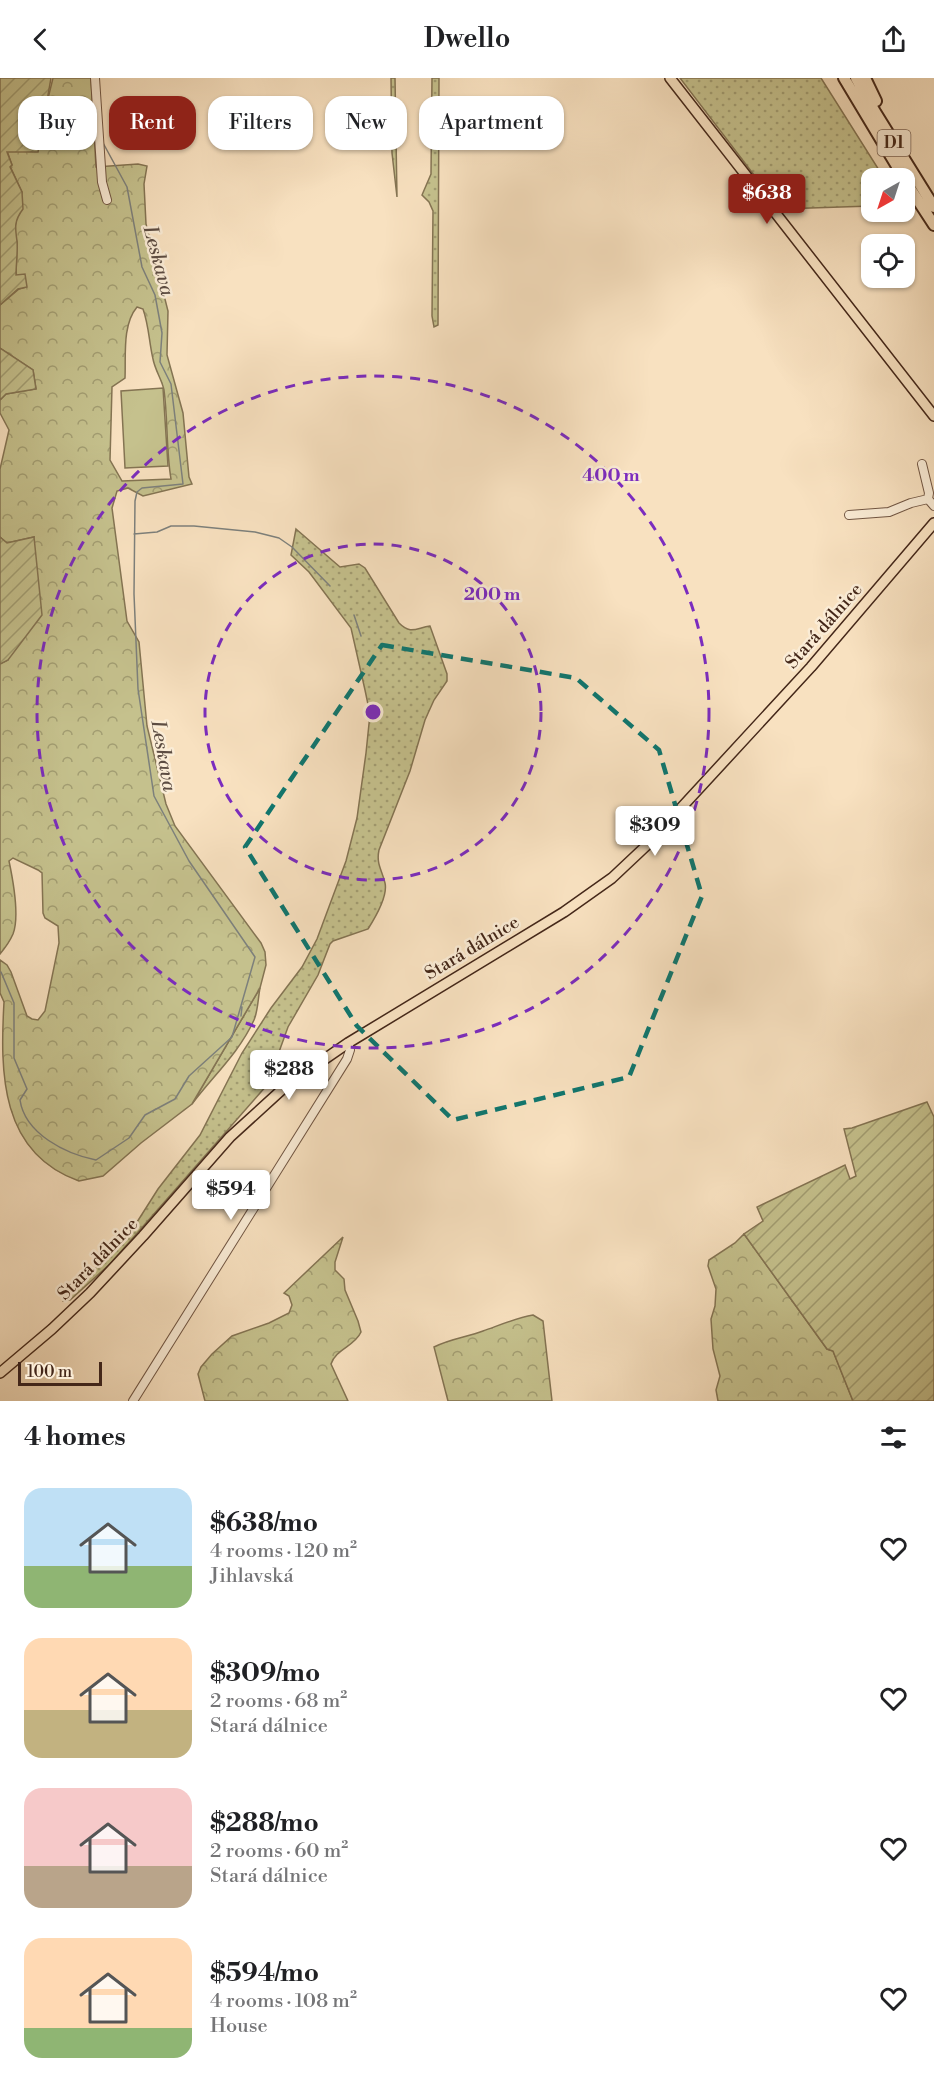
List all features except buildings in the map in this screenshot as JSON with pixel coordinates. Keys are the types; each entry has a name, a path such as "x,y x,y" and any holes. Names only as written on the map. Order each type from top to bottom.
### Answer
{"highway":[{"path":"836,78 868,120"},
{"name":"D1","path":"844,78 897,168"},
{"name":"D1","path":"856,78 934,207"},
{"path":"865,78 892,140"},
{"name":"D1","path":"915,196 934,225"}],"main road":[{"path":"670,78 934,416"},
{"name":"Stará dálnice","path":"0,1373 90,1293 220,1148 251,1116 287,1085 348,1042 564,912 612,878 646,846 803,675 934,523"}],"street":[{"path":"95,78 102,182 107,200"},
{"path":"922,464 929,493 928,499"},
{"path":"928,499 934,506"},
{"path":"849,515 889,512 928,499"},
{"path":"133,1401 344,1063 350,1050 348,1042"}],"highlighted area":[{"path":"382,645 576,678 659,750 702,896 629,1077 453,1120 357,1026 245,847"}],"green space":[{"path":"0,78 51,78 48,96 18,96 18,150 38,150 38,152 7,152 12,165 10,167 22,192 23,209 16,224 16,275 25,274 27,287 18,289 0,305"},
{"path":"53,78 91,78 92,96 49,96"},
{"path":"391,78 395,78 395,96 391,96"},
{"path":"432,78 439,78 439,96 432,96"},
{"path":"680,78 821,78 878,168 861,168 861,206 780,209"},
{"path":"95,150 96,167 138,164 147,166 144,184 146,224 168,311 167,355 183,413 189,477 192,484 143,496 128,488 117,491 112,508 127,621 139,642 147,726 166,804 175,826 261,943 265,952 266,965 260,988 192,1104 103,1176 79,1181 53,1168 33,1151 19,1131 10,1108 5,1082 4,1002 0,993 0,960 11,972 27,1016 38,1020 45,1011 59,943 58,926 45,918 43,913 42,873 13,858 9,861 15,898 15,926 13,934 0,954 0,664 8,660 34,537 7,543 0,537 0,469 9,430 0,413 0,400 6,394 36,389 33,370 0,348 0,305 19,289 26,287 16,276 17,242 14,232 22,192 10,166 12,165 7,151","holes":["137,307 143,309 154,363 164,390 171,479 122,481 110,460 112,387 125,378 127,332 132,314"]},
{"path":"392,150 396,150 397,197"},
{"path":"431,150 439,150 438,325 434,327 432,316 433,211 429,202 422,195 431,174"},
{"path":"0,348 33,370 36,389 6,394 0,400"},
{"path":"163,388 168,466 125,468 121,391"},
{"path":"296,529 340,567 359,564 365,568 403,627 414,630 430,626 447,674 447,681 434,700 425,720 410,771 379,850 379,863 385,883 383,900 368,929 330,944 318,975 288,1027 267,1085 110,1264 70,1300 64,1301 132,1230 158,1189 200,1135 242,1053 271,1008 302,967 317,939 346,861 357,818 370,714 351,628 309,572 291,555"},
{"path":"0,537 7,543 34,537 42,615 8,660 0,664"},
{"path":"260,988 257,1009 248,1032 192,1104"},
{"path":"927,1102 934,1117 934,1401 853,1401 833,1351 827,1349 744,1234 763,1221 757,1207 845,1165 850,1179 856,1176 844,1129"},
{"path":"744,1234 827,1349 833,1351 853,1401 718,1401 716,1390 720,1376 713,1349 711,1319 715,1306 716,1289 708,1266 709,1260 735,1243"},
{"path":"343,1237 335,1262 335,1270 344,1279 345,1290 361,1332 333,1359 331,1364 348,1401 205,1401 198,1374 201,1367 232,1336 289,1313 292,1305 289,1296 284,1293"},
{"path":"533,1315 543,1321 552,1401 448,1401 434,1347"}],"waterway":[{"name":"Leskava","path":"1,972 14,1003 14,1058 27,1089 20,1100 23,1112 38,1132 49,1140 72,1153 96,1160 129,1138 145,1115 175,1099 189,1076 232,1037 255,957 189,861 154,796 138,689 134,594 135,501 137,492 142,488 183,484 171,384 160,362 162,333 155,295 142,267 127,187 102,141"},
{"path":"134,534 157,532 171,526 194,526 255,532 279,538 292,547 330,586"},
{"path":"354,615 361,636"},
{"name":"Leskava","path":"241,1016 242,1007"}]}
